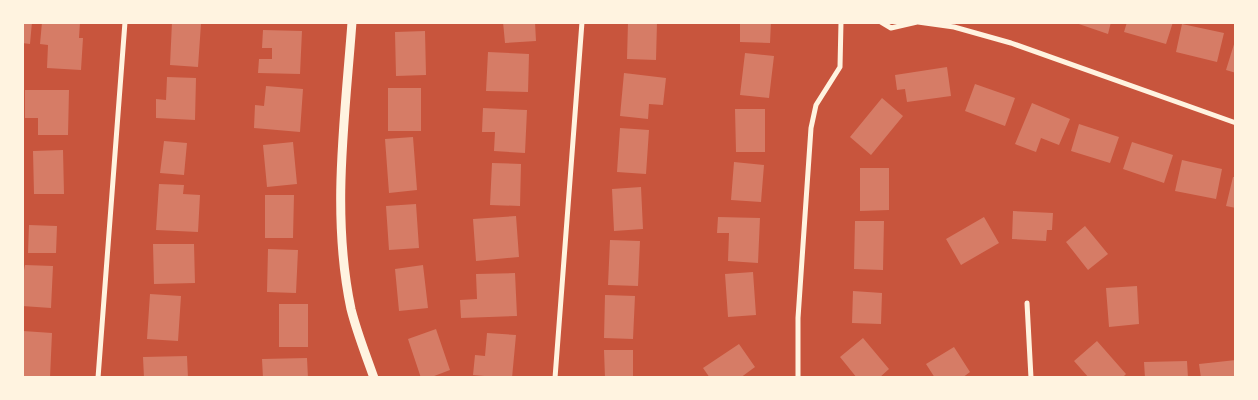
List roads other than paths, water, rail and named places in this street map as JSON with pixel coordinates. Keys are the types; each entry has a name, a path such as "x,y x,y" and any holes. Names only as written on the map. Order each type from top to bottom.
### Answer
{"street":[{"path":"98,378 125,22"},
{"path":"352,22 341,170 340,224 344,270 352,311 374,378"},
{"path":"555,378 582,22"},
{"path":"798,378 798,318 811,128 816,105 840,67 841,22"},
{"path":"881,22 891,28 917,22 954,27 1011,43 1236,124"},
{"path":"1027,303 1031,378"}]}
